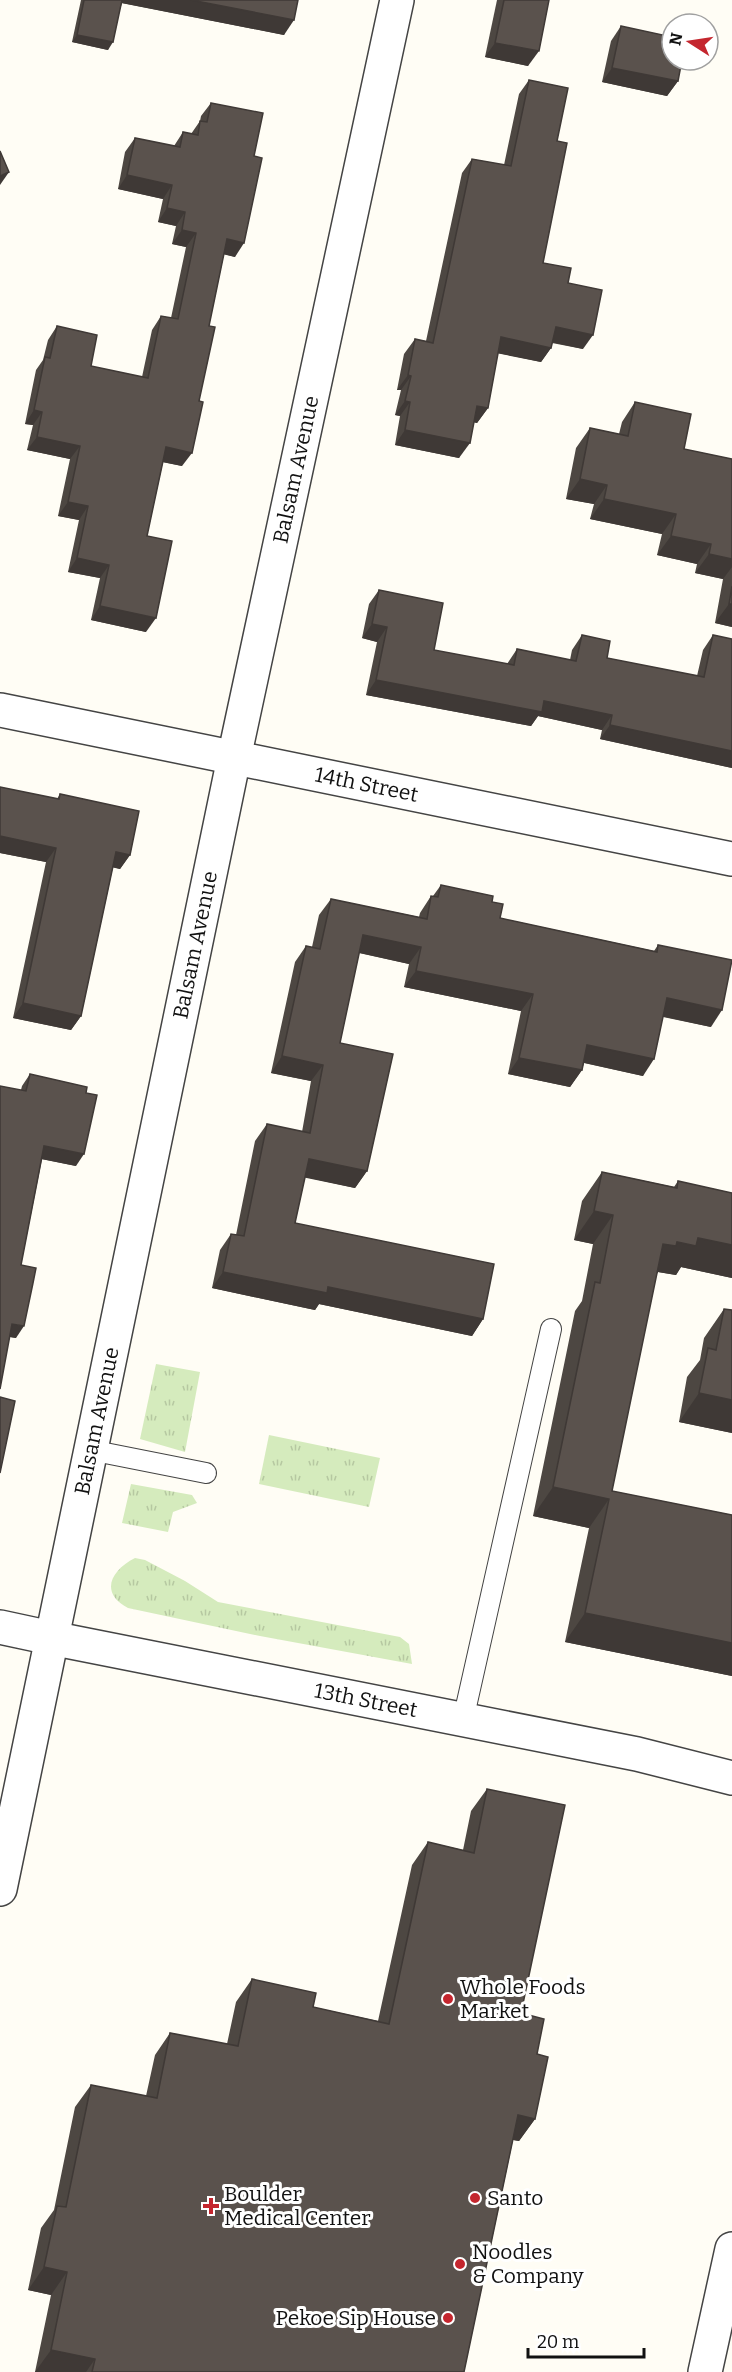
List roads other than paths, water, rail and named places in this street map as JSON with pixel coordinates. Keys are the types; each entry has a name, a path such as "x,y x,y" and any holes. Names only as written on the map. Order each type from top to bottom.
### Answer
{"street":[{"name":"Balsam Avenue","path":"0,1889 234,758 397,0"},
{"name":"14th Street","path":"0,710 732,859"},
{"name":"13th Street","path":"0,1628 637,1754 732,1778"},
{"path":"705,2372 732,2249"}],"lane":[{"path":"463,1720 551,1329"},
{"path":"90,1450 206,1473"}],"place":[{"name":"Whole Foods Market","path":"448,1999"},
{"name":"Santo","path":"475,2198"},
{"name":"Boulder Medical Center","path":"211,2206"},
{"name":"Noodles & Company","path":"460,2264"},
{"name":"Pekoe Sip House","path":"448,2318"}]}
